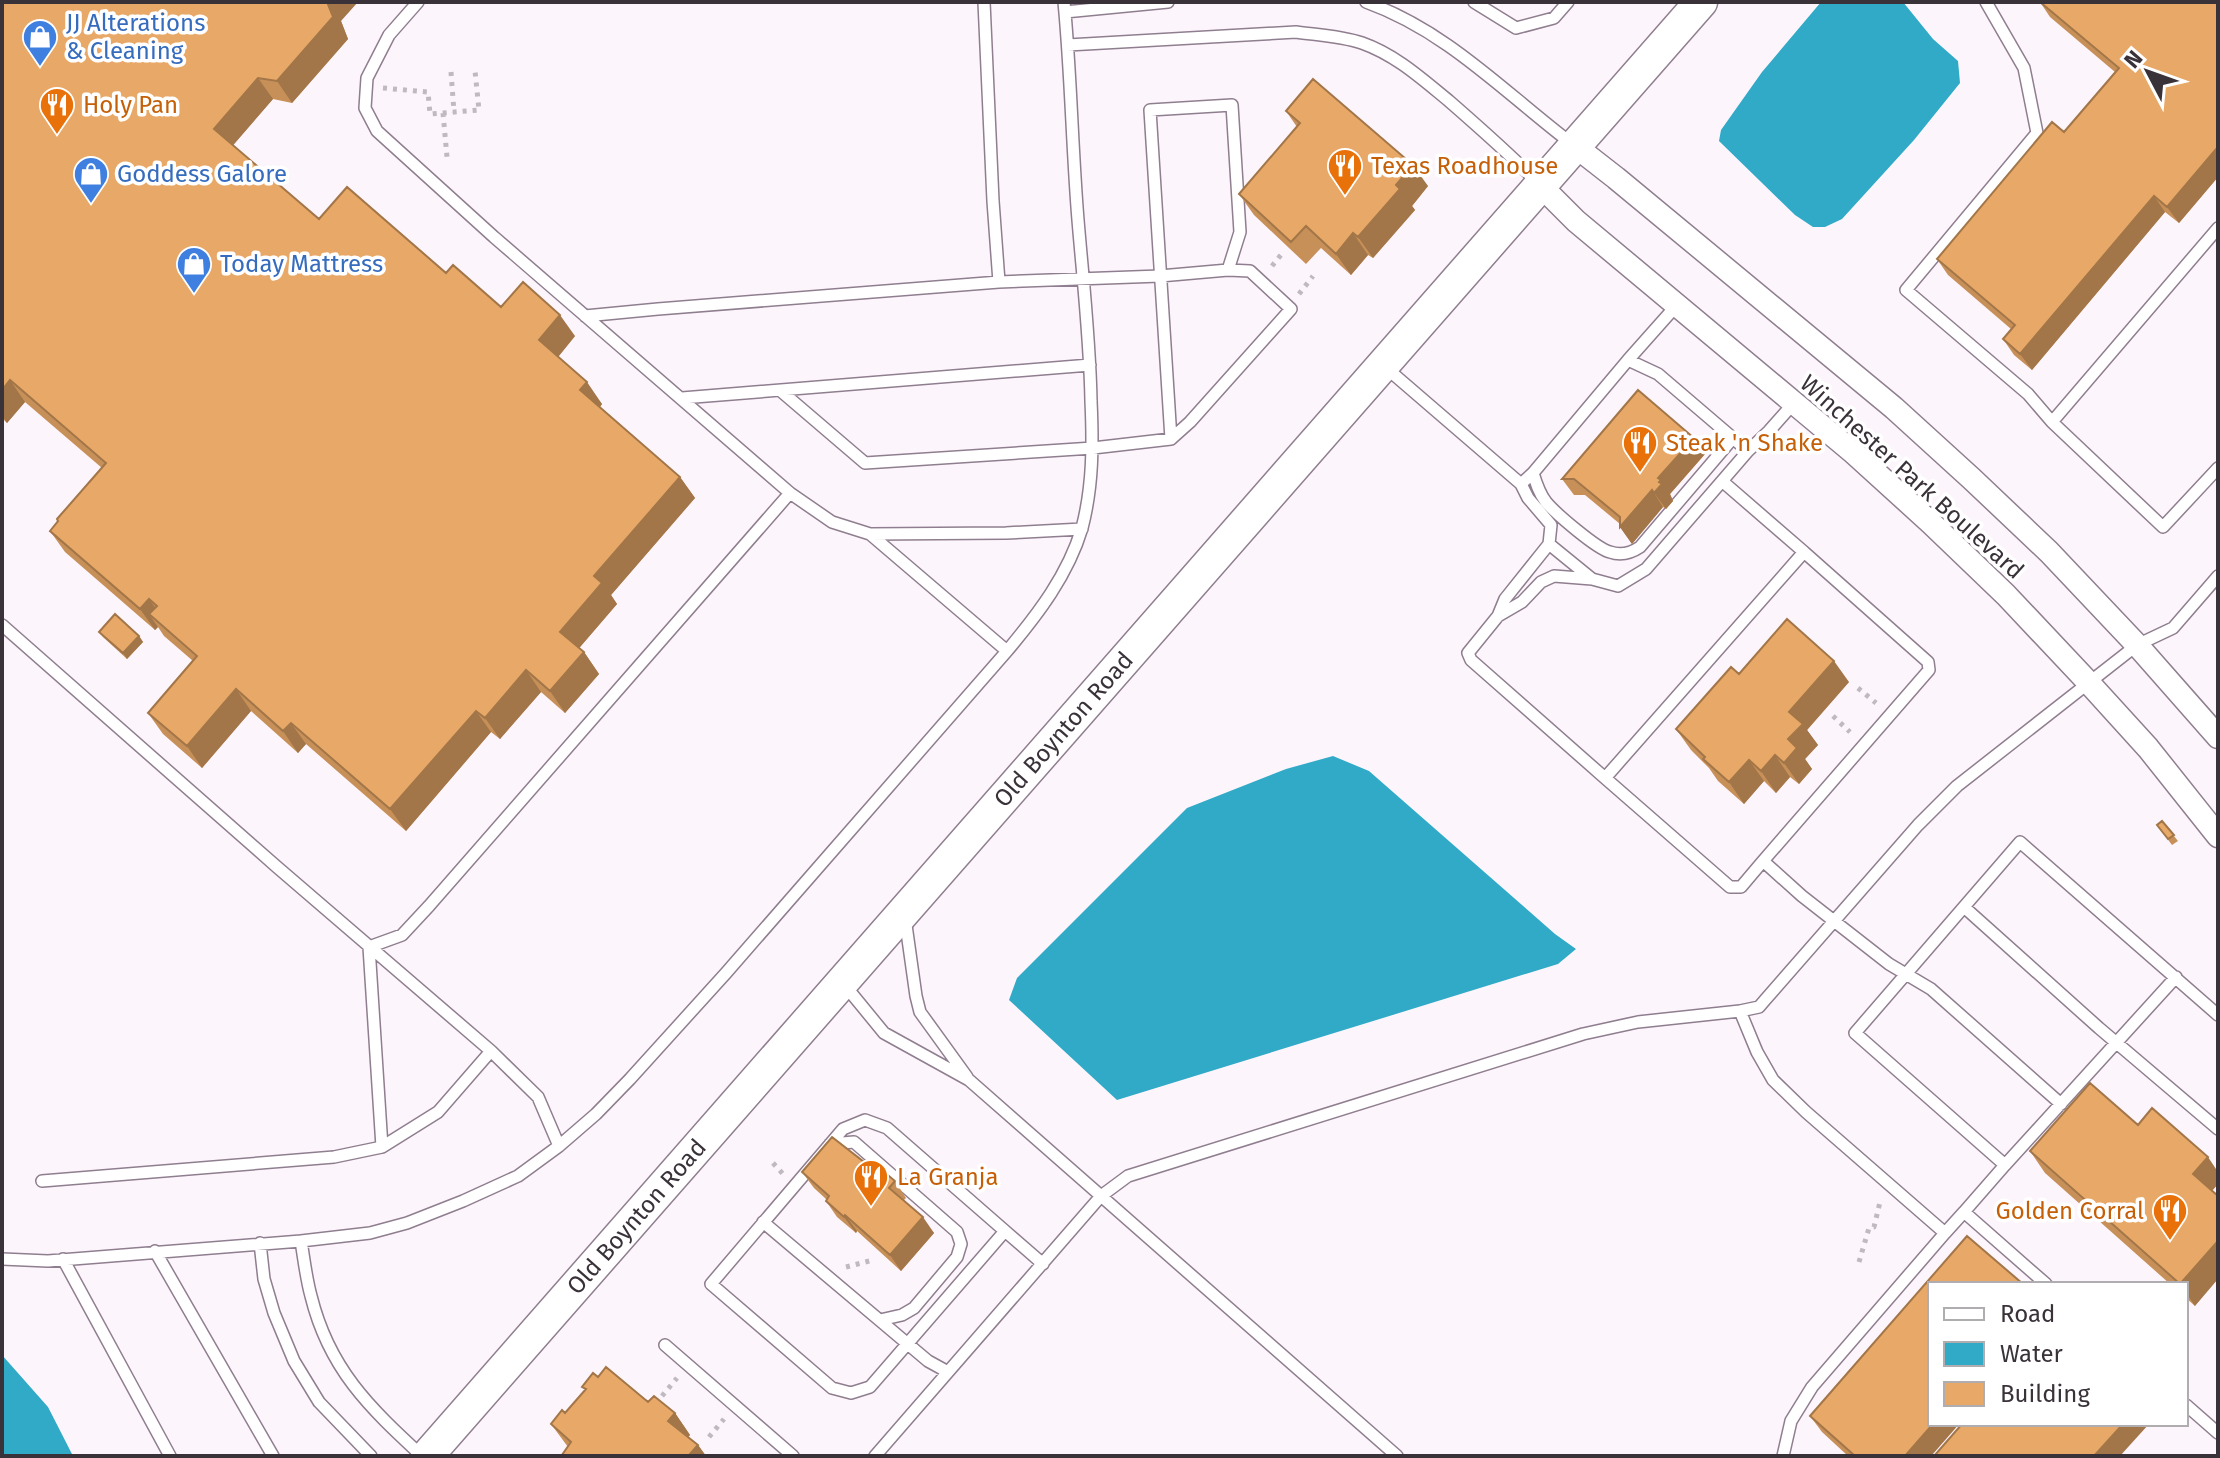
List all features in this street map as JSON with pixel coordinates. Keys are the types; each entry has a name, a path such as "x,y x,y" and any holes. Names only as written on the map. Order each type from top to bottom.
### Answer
{"street":[{"name":"Old Boynton Road","path":"424,1456 1701,2"},
{"name":"Winchester Park Boulevard","path":"1575,146 1894,408 2049,552 2218,737"},
{"name":"Winchester Park Boulevard","path":"1541,186 1576,221 1854,453 2006,595 2148,748 2218,836"}],"lane":[{"path":"418,2 389,35 367,78 365,108 377,131 790,493 832,522 870,534 1082,529"},
{"path":"984,2 999,282"},
{"path":"2,1259 63,1259 301,1241 370,1233 407,1223 518,1176 559,1146 622,1087 726,973 1007,651 1048,600 1066,566 1082,529 1091,481 1093,448 1090,365 1064,7 1168,2"},
{"path":"1366,2 1395,12 1469,59 1575,146"},
{"path":"1474,2 1516,28 1554,18 1568,2"},
{"path":"1986,2 2024,68 2037,133 1906,290 2028,394 2052,422 2163,527 2218,468"},
{"path":"1068,45 1296,32 1361,43 1392,57 1423,80 1505,149 1541,186"},
{"path":"1171,439 1150,110 1232,105 1240,232 1228,270"},
{"path":"2052,422 2218,228"},
{"path":"585,316 999,282 1160,276 1228,270 1250,271 1291,309 1190,422 1171,439 1093,448 865,463 782,392"},
{"path":"1521,484 1676,306"},
{"path":"1628,360 1658,374 1748,451"},
{"path":"682,398 1090,365"},
{"path":"1384,366 1521,484 1528,498 1551,525 1549,544 1472,647 1468,653 1471,660 1730,887 1741,887 1929,670 1928,662 1722,481"},
{"path":"1498,616 1522,602 1541,582 1554,576 1592,579 1618,586 1646,569 1793,404"},
{"path":"1533,473 1547,503 1600,548 1622,554 1640,547 1733,438"},
{"path":"369,947 402,935 429,906 790,493"},
{"path":"870,534 1007,651"},
{"path":"1549,544 1592,579"},
{"path":"1605,778 1804,552"},
{"path":"875,1456 1101,1196 1128,1176 1583,1034 1638,1022 1759,1007 1918,825 1957,786 2137,645 2173,628 2218,576"},
{"path":"2,625 491,1051 538,1097 559,1146"},
{"path":"2005,1165 1855,1033 2020,842 2218,1015"},
{"path":"1763,861 1889,964 1931,989 2061,1104"},
{"path":"1964,907 2218,1129"},
{"path":"904,911 920,1012 969,1080"},
{"path":"369,947 382,1147"},
{"path":"1783,1456 1791,1421 1812,1387 2005,1165 2176,977"},
{"path":"841,981 884,1033 969,1080 1397,1456"},
{"path":"1740,1011 1773,1080 1945,1233"},
{"path":"42,1181 334,1157 382,1147 438,1112 491,1051"},
{"path":"1005,1231 870,1387 851,1393 832,1388 711,1284 843,1129 865,1120 887,1128 1043,1264"},
{"path":"830,1144 854,1142 957,1232 961,1244 957,1257 914,1308 902,1315 880,1320"},
{"path":"1964,1212 2044,1282"},
{"path":"763,1222 928,1361 948,1372"},
{"path":"301,1241 310,1295 324,1336 341,1368 361,1397 424,1456"},
{"path":"260,1243 264,1279 294,1361 319,1402 371,1456"},
{"path":"155,1251 273,1456"},
{"path":"63,1259 170,1456"},
{"path":"665,1345 793,1456"},
{"path":"2188,1407 2218,1433"}],"path":[{"path":"428,92 430,114 479,110 475,71"},
{"path":"451,72 454,112"},
{"path":"443,113 447,157"},
{"path":"1268,270 1284,251"},
{"path":"1298,295 1313,276"},
{"path":"1858,688 1877,704"},
{"path":"1833,716 1851,733"},
{"path":"773,1163 785,1175"},
{"path":"1859,1262 1869,1228 1876,1228 1880,1200"},
{"path":"841,1268 873,1260"},
{"path":"662,1396 676,1380"},
{"path":"709,1437 723,1421"}],"water":[{"path":"1821,2 1903,2 1933,39 1958,61 1960,83 1914,140 1842,219 1825,227 1813,227 1795,215 1719,141 1721,130 1762,72"},
{"path":"1333,756 1369,771 1576,949 1558,964 1117,1100 1009,1000 1017,978 1187,808 1286,769"},
{"path":"2,1355 48,1407 73,1456 2,1456"}],"building":[{"path":"2,2 327,2 333,17 277,81 258,78 214,129 319,219 347,187 446,273 453,265 501,307 523,282 560,315 539,340 587,382 580,390 680,477 594,576 602,583 560,632 584,652 550,691 526,670 485,718 476,711 390,809 291,723 283,731 236,689 187,746 148,713 197,656 149,614 157,606 149,599 140,609 50,531 106,463 10,380 2,390"},
{"path":"2040,2 2218,2 2218,149 2167,207 2154,196 2020,354 2003,339 2015,325 1937,259 2052,122 2064,132 2119,68"},
{"name":"Texas Roadhouse","path":"1313,79 1413,165 1396,185 1400,189 1358,237 1353,233 1336,254 1306,226 1291,242 1239,194 1300,123 1286,111"},
{"name":"Steak 'n Shake","path":"1638,390 1694,438 1658,478 1662,484 1654,493 1652,490 1620,527 1620,517 1574,479 1562,479"},
{"path":"115,614 139,636 123,653 99,632"},
{"path":"1787,619 1834,661 1789,712 1803,724 1788,739 1797,748 1784,763 1775,755 1761,771 1749,760 1729,782 1676,729 1731,667 1739,674"},
{"path":"2162,821 2174,835 2168,839 2157,825"},
{"name":"Golden Corral","path":"2090,1083 2138,1125 2152,1108 2208,1157 2193,1174 2218,1196 2218,1241 2182,1282 2178,1282 2030,1151"},
{"name":"La Granja","path":"832,1137 868,1165 871,1161 895,1181 889,1188 923,1217 890,1255 826,1201 829,1196 802,1172"},
{"path":"1967,1236 2021,1282 1928,1282 1928,1426 1931,1426 1905,1456 1855,1456 1810,1416"},
{"path":"606,1367 648,1402 654,1396 675,1413 668,1421 698,1445 691,1456 562,1455 571,1442 551,1424 586,1389 582,1387 593,1373 598,1377"},
{"path":"1960,1426 2121,1426 2094,1456 1934,1456"}],"place":[{"name":"JJ Alterations & Cleaning","path":"40,68"},
{"name":"Holy Pan","path":"57,136"},
{"name":"Texas Roadhouse","path":"1345,197"},
{"name":"Goddess Galore","path":"91,205"},
{"name":"Today Mattress","path":"194,295"},
{"name":"Steak 'n Shake","path":"1640,474"},
{"name":"La Granja","path":"871,1208"},
{"name":"Golden Corral","path":"2170,1242"}]}
